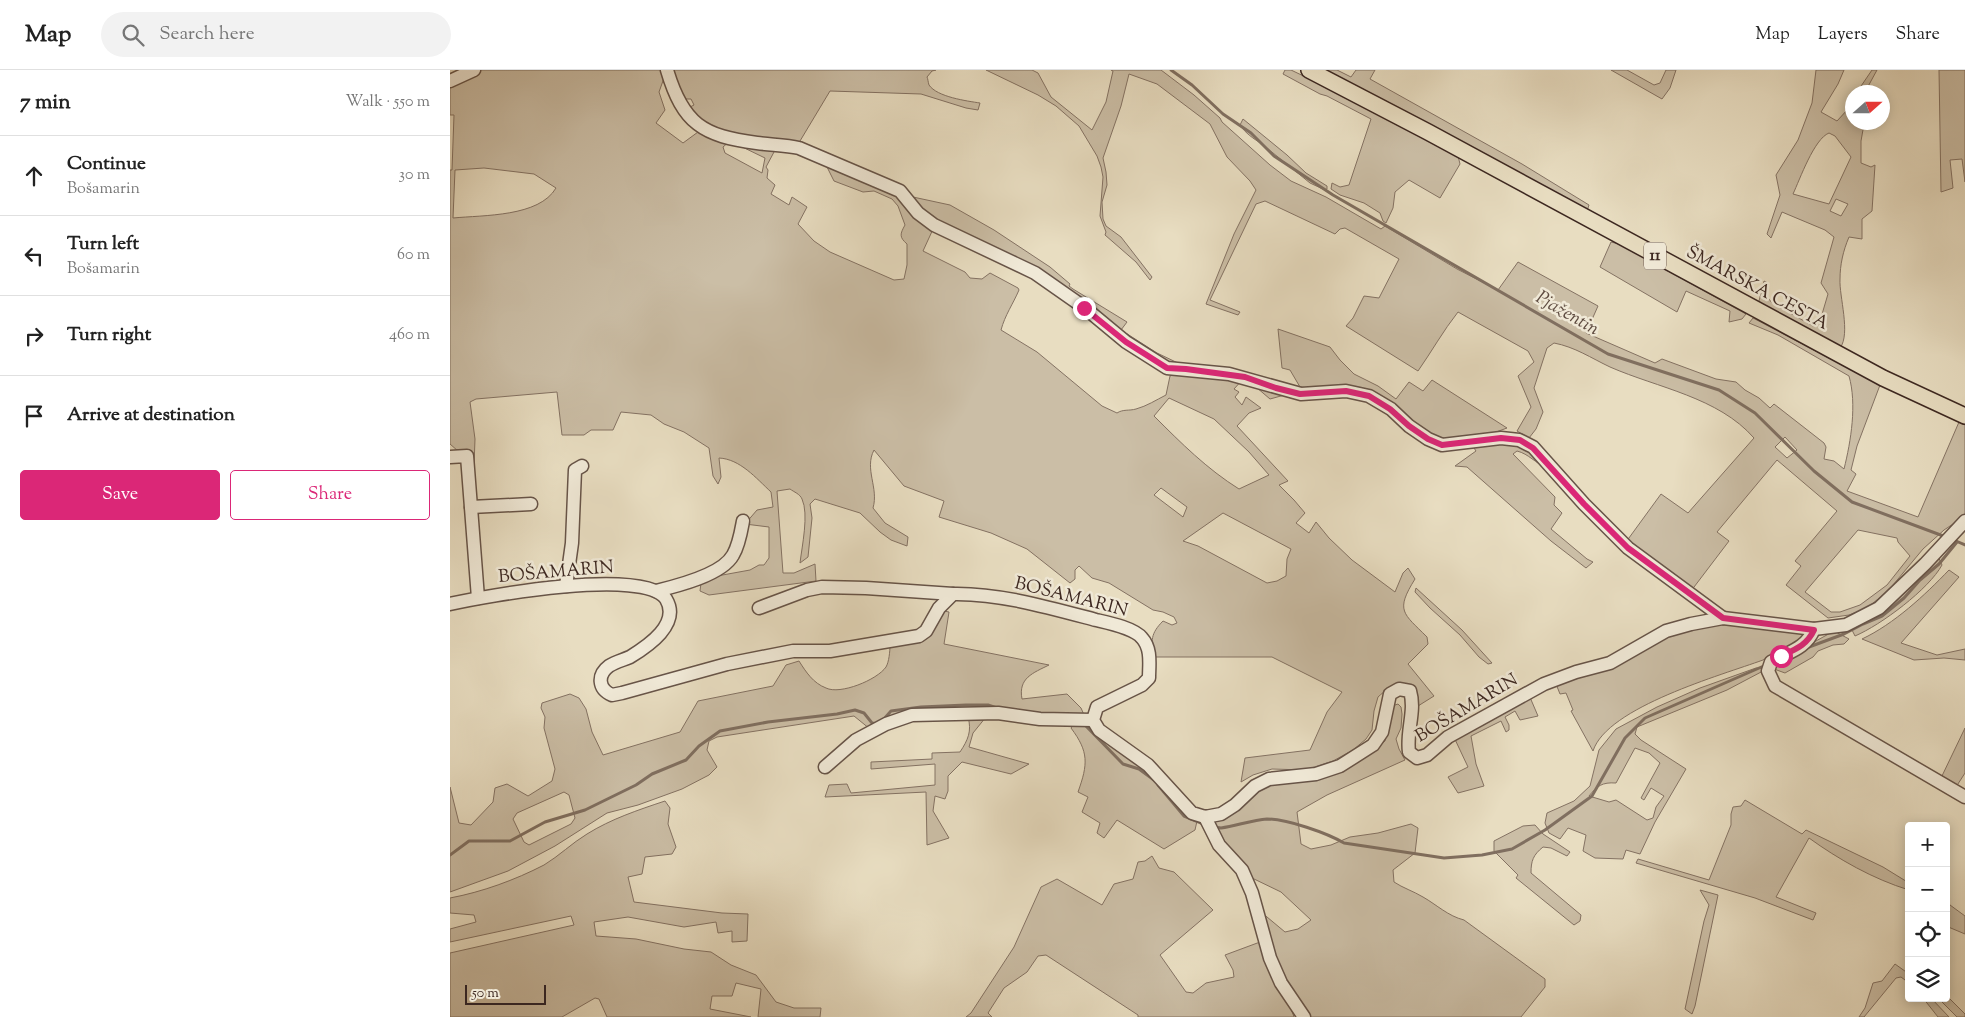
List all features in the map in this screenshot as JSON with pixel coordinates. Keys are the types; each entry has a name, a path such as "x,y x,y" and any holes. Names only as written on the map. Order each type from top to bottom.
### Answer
{"main road":[{"name":"ŠMARSKA CESTA","path":"1309,70 1428,132 1874,373 1965,416"}],"street":[{"path":"450,81 474,70"},
{"path":"667,70 678,102 689,118 704,130 725,138 799,148 900,192 918,213 934,225 1035,273 1084,308 1126,342 1167,368 1245,377 1300,394 1346,391 1369,396 1390,409 1409,426 1428,439 1442,445 1501,438 1520,440 1533,448 1584,504 1628,548 1723,618"},
{"path":"450,457 467,456 478,598"},
{"path":"566,586 572,543 575,470 582,466"},
{"path":"471,506 531,504"},
{"path":"656,590 676,586 722,566 733,556 743,521"},
{"name":"BOŠAMARIN","path":"1206,817 1221,814 1235,805 1255,786 1269,780 1316,774 1340,766 1373,745 1382,732 1390,694 1399,689 1410,691 1413,702 1407,738 1409,752 1417,758 1427,755 1448,737 1544,684 1576,672 1610,663 1666,631 1723,618 1814,630 1846,625 1879,608 1925,564 1961,524"},
{"name":"BOŠAMARIN","path":"450,604 478,598 566,586 638,585 656,590"},
{"path":"759,608 807,590 822,587 952,594"},
{"path":"656,590 663,595 669,606 668,622 658,636 630,657 610,665 601,673 602,688 612,695 622,694 726,664 794,651 830,651 919,636 926,631 939,608 952,594"},
{"name":"BOŠAMARIN","path":"952,594 966,594 1039,604 1125,628 1142,637 1149,650 1148,678 1142,685 1097,707 1093,720"},
{"path":"1814,630 1810,639 1804,645 1771,662 1768,672 1775,686 1965,797"},
{"path":"825,766 856,740 886,724 912,715 998,713 1040,719 1093,720 1099,730 1148,765 1192,813 1206,817 1219,845 1242,870 1252,893 1273,966 1280,983 1304,1017"}],"shaded area":[{"path":"479,70 662,70 664,78 659,92 665,110 656,123 683,143 698,132 770,149 774,152 766,167 768,170 767,178 775,185 771,194 789,205 792,197 807,207 798,224 814,241 830,252 894,280 904,279 907,265 907,244 901,235 905,225 898,206 892,199 874,191 863,192 834,181 824,161 837,169 856,174 898,192 916,215 934,227 923,251 965,272 970,278 982,279 990,273 1018,288 1019,290 1001,330 1037,352 1102,406 1117,413 1148,405 1166,395 1170,376 1178,372 1243,377 1275,391 1288,394 1270,399 1243,379 1234,389 1239,392 1235,397 1242,405 1246,397 1261,408 1249,413 1237,426 1288,481 1279,485 1305,513 1296,523 1309,533 1316,522 1329,538 1352,560 1395,592 1403,573 1408,568 1415,579 1405,598 1404,611 1407,617 1427,637 1428,644 1408,664 1434,696 1418,706 1415,694 1405,688 1392,688 1378,697 1372,730 1366,739 1353,750 1333,761 1305,770 1272,769 1253,775 1241,782 1245,758 1310,750 1327,712 1342,692 1272,657 1155,657 1152,646 1154,633 1163,621 1172,625 1177,623 1174,617 1153,610 1109,583 1092,578 1079,566 1075,570 1075,579 1070,583 1027,549 991,533 939,517 944,501 904,486 874,450 870,464 874,493 873,508 885,523 908,537 907,546 891,540 860,513 815,499 810,504 812,518 808,557 800,563 805,521 804,505 798,494 790,489 777,491 783,573 794,573 815,564 816,581 709,595 700,591 701,583 717,576 750,570 759,565 764,565 769,558 769,527 745,524 757,510 773,507 771,492 741,466 727,459 719,458 721,477 718,484 713,476 709,448 684,432 664,424 651,415 621,412 613,430 591,430 584,435 562,435 557,392 476,399 470,402 475,439 474,466 470,454 458,451 450,444 450,170 452,170 454,115 450,115 450,84","holes":["730,141 765,158 762,173 725,153 723,147","484,168 534,174 556,188 548,197 524,209 495,215 453,218 455,170","1169,398 1214,419 1249,452 1269,475 1239,489 1184,446 1154,416","1161,488 1187,507 1183,517 1154,495","1223,513 1291,549 1287,559 1286,576 1277,581 1267,583 1198,546 1183,541"]},
{"path":"670,70 936,70 932,71 927,77 929,85 933,89 953,98 980,103 978,110 921,94 830,91 797,146 739,136 701,122 688,108 694,105 691,99 682,99"},
{"path":"986,70 1032,70 1038,73 1051,97 1092,130 1106,102 1113,71 1111,70 1161,70 1194,95 1270,165 1291,181 1326,197 1381,229 1385,226 1457,269 1498,290 1518,262 1598,306 1586,333 1655,363 1662,359 1716,379 1736,382 1770,408 1774,404 1824,443 1826,447 1824,459 1834,461 1844,469 1851,435 1853,410 1849,376 1778,335 1749,323 1753,318 1880,385 1857,446 1851,470 1856,474 1847,491 1918,517 1959,422 1965,425 1965,516 1944,530 1923,549 1888,591 1867,608 1849,615 1828,618 1786,585 1801,566 1795,561 1837,511 1777,460 1717,532 1729,541 1691,591 1626,542 1661,494 1688,513 1754,438 1739,424 1705,403 1610,367 1576,350 1554,343 1547,348 1534,388 1543,412 1536,429 1529,438 1517,431 1531,407 1518,376 1534,362 1528,351 1458,312 1418,371 1346,326 1353,318 1364,296 1379,298 1399,259 1345,228 1340,229 1335,234 1265,201 1256,204 1210,300 1240,312 1238,315 1206,304 1234,234 1256,190 1227,157 1210,124 1157,84 1129,74 1121,106 1103,158 1107,185 1102,202 1103,219 1106,226 1121,237 1152,277 1150,280 1136,262 1105,235 1106,232 1100,216 1103,177 1101,167 1097,156 1079,126 1056,106 1038,95","holes":["1785,437 1797,450 1787,458 1775,447","1858,530 1897,538 1898,542 1910,556 1887,585 1860,605 1840,612 1831,612 1805,592"]},
{"path":"1285,70 1291,70 1337,92 1458,156 1460,164 1440,198 1409,180 1395,192 1393,208 1386,223 1383,221 1380,213 1364,203 1340,195 1331,189 1332,183 1340,187 1349,185 1371,119 1283,74"},
{"path":"1320,70 1337,70 1351,77 1356,70 1375,70 1370,79 1522,164 1589,205 1587,211"},
{"path":"1611,70 1627,70 1654,85 1660,83 1666,70 1676,70 1670,88 1662,99"},
{"path":"1816,70 1844,70 1821,112 1837,121 1845,112 1845,130 1863,130 1861,163 1871,167 1875,165 1872,211 1862,219 1862,239 1849,237 1842,258 1840,286 1845,324 1843,342 1840,348 1758,305 1764,281 1768,283 1766,295 1772,303 1813,326 1820,321 1828,294 1821,283 1834,237 1825,230 1782,212 1771,238 1767,234 1780,195 1776,175 1798,140 1812,103","holes":["1829,133 1835,136 1851,157 1829,204 1793,194 1818,143","1836,199 1848,204 1841,216 1830,211"]},
{"path":"1872,70 1877,70 1869,85 1862,85"},
{"path":"1939,70 1965,70 1965,182 1962,159 1950,160 1953,188 1941,192"},
{"path":"1243,119 1306,173 1327,186 1327,189 1325,190 1310,183 1244,131 1240,125"},
{"path":"902,189 913,197 950,205 994,230 1050,267 1070,284 1069,286 1073,289 1127,322 1121,330 1157,353 1180,364 1162,361 1068,294 934,223"},
{"path":"1611,242 1619,244 1746,314 1742,319 1729,322 1730,311 1686,291 1677,312 1600,267"},
{"path":"1278,329 1330,347 1354,374 1378,386 1396,399 1409,382 1423,391 1432,380 1507,428 1488,435 1444,442 1432,437 1376,395 1300,387 1290,370 1282,368"},
{"path":"1505,441 1528,448 1547,468 1521,452 1517,451 1513,454 1555,497 1554,505 1562,513 1551,529 1593,562 1586,568 1551,541 1467,467 1455,466 1476,451 1472,445"},
{"path":"1937,554 1942,565 1927,585 1891,615 1855,636 1850,626"},
{"path":"1949,570 1959,577 1901,643 1937,655 1965,649 1965,660 1944,658 1914,660 1862,639 1897,617"},
{"path":"1416,588 1462,630 1492,663 1488,664 1479,657 1460,635 1415,592"},
{"path":"944,611 949,612 944,644 1049,665 1028,677 1022,686 1022,699 1067,694 1081,708 1085,717 966,709 870,729 854,716 717,737 709,741 707,750 717,767 709,775 682,789 638,805 607,813 555,846 508,871 450,892 450,787 459,823 471,825 493,802 495,788 507,784 528,796 552,781 555,769 544,728 545,717 541,708 542,703 570,694 579,698 586,709 592,732 603,755 680,732 698,701 773,686 786,665 799,661 807,673 821,686 832,690 840,690 858,685 875,677 886,667 889,659 890,645 918,639","holes":["564,792 569,795 575,818 571,824 529,845 524,842 513,819 517,813"]},
{"path":"1713,622 1805,632 1792,644 1763,660 1695,684 1642,707 1620,720 1603,735 1593,751 1571,711 1573,710 1566,693 1560,694 1556,684 1655,639"},
{"path":"1834,631 1849,639 1844,644 1833,645 1818,651 1813,657 1785,673 1774,669 1776,663"},
{"path":"1756,668 1761,668 1763,671 1727,690 1637,727 1635,734 1641,740 1686,769 1655,822 1640,854 1626,850 1623,859 1595,858 1583,851 1586,835 1568,828 1560,839 1549,833 1545,823 1547,813 1574,801 1590,786 1599,750 1616,729 1657,707 1700,688","holes":["1635,748 1649,753 1660,763 1641,798 1644,800 1651,788 1664,796 1656,807 1653,818 1647,820 1616,800 1609,802 1589,796 1600,785 1616,783"]},
{"path":"1529,695 1538,716 1520,720 1515,711 1505,717 1509,725 1509,730 1506,732 1501,721 1471,736 1476,764 1484,786 1458,793 1448,777 1468,767 1452,733"},
{"path":"1398,704 1401,707 1402,714 1401,728 1396,739 1405,760 1327,795 1297,812 1301,844 1311,849 1331,845 1350,837 1378,833 1411,824 1418,828 1415,853 1393,870 1394,882 1464,920 1545,979 1545,987 1521,1017 1307,1017 1282,982 1261,912 1285,932 1298,929 1311,920 1281,892 1252,878 1211,832 1210,818 1260,785 1327,777 1361,760 1385,741 1392,706"},
{"path":"968,717 986,717 973,733 969,747 1029,764 1011,774 962,762 948,776 948,791 945,799 935,796 933,811 949,838 927,845 926,792 825,797 829,785 847,784 851,793 935,785 935,764 871,769 871,762 932,759 932,753 960,752 970,727"},
{"path":"1087,721 1149,770 1197,821 1195,830 1164,849 1117,820 1104,838 1097,833 1100,823 1082,812 1088,797 1078,792 1084,774 1084,751 1071,728 1074,724"},
{"path":"1965,728 1965,773 1956,787 1941,778"},
{"path":"1745,800 1802,834 1806,830 1883,867 1905,881 1905,888 1856,868 1809,838 1776,897 1816,913 1813,920 1755,898 1636,863 1638,859 1709,880 1731,825 1733,807 1741,806"},
{"path":"665,801 670,808 668,824 676,847 672,854 645,857 642,874 628,877 634,902 722,913 748,914 747,941 732,942 732,931 718,933 716,922 684,927 628,917 594,922 596,936 636,939 684,949 711,952 731,965 756,975 776,1002 794,1008 821,1008 820,1017 758,1017 761,989 736,983 732,996 712,996 710,1009 751,1017 607,1017 599,999 595,998 562,1017 450,1017 450,953 574,925 571,916 450,942 450,929 476,922 474,915 450,913 450,898 486,889 522,876 544,865 596,829 625,815"},
{"path":"1535,825 1543,834 1570,852 1567,856 1551,848 1543,847 1533,858 1531,873 1581,915 1580,921 1574,925 1516,878 1518,875 1494,851 1494,841 1523,826"},
{"path":"1152,856 1159,868 1174,872 1213,910 1160,955 1186,992 1193,993 1206,983 1234,977 1233,970 1225,955 1260,942 1288,1000 1294,1017 1138,1017 1138,1015 1046,955 1038,956 1027,972 1004,988 988,1013 992,1017 966,1017 971,1013 1014,947 1041,887 1057,879 1102,905 1114,884 1133,879 1138,862 1145,861"},
{"path":"1700,890 1718,895 1692,1014 1685,1009 1709,905"},
{"path":"1950,905 1965,916 1965,934 1950,928"},
{"path":"1895,964 1905,971 1905,980 1901,977 1896,978 1864,1017 1859,1017 1865,1008 1873,983 1882,981"},
{"path":"1950,999 1965,1014 1965,1017 1957,1017 1942,1002 1950,1002"},
{"path":"1926,1002 1935,1002 1949,1017 1938,1017"}],"waterway":[{"name":"Pjažentin","path":"1171,70 1192,85 1223,114 1251,133 1274,156 1333,195 1608,354 1719,390 1755,413 1814,471 1852,502 1946,537"},
{"name":"Pjažentin","path":"1956,541 1965,545"},
{"path":"1809,647 1844,634 1882,616 1904,598 1920,580 1939,564 1957,542"},
{"path":"1214,827 1221,828 1267,819 1285,821 1307,827 1344,843 1444,858 1482,855 1512,849 1545,830 1592,796 1625,738 1645,718 1766,665"},
{"path":"883,720 891,711 921,707 988,705 997,708"},
{"path":"450,855 469,841 510,841 545,822 585,810 636,785 652,774 686,760 699,746 720,731 768,722 837,714 855,710 864,713 872,723 878,724"},
{"path":"1084,724 1123,764 1139,769 1154,780"},
{"path":"1158,785 1184,816 1206,825"}],"route":[{"path":"1084,308 1126,342 1167,368 1245,377 1300,394 1346,391 1369,396 1390,409 1409,426 1428,439 1442,445 1501,438 1520,440 1533,448 1584,504 1628,548 1704,602 1723,618 1814,630 1810,639 1804,645 1781,656"}]}
